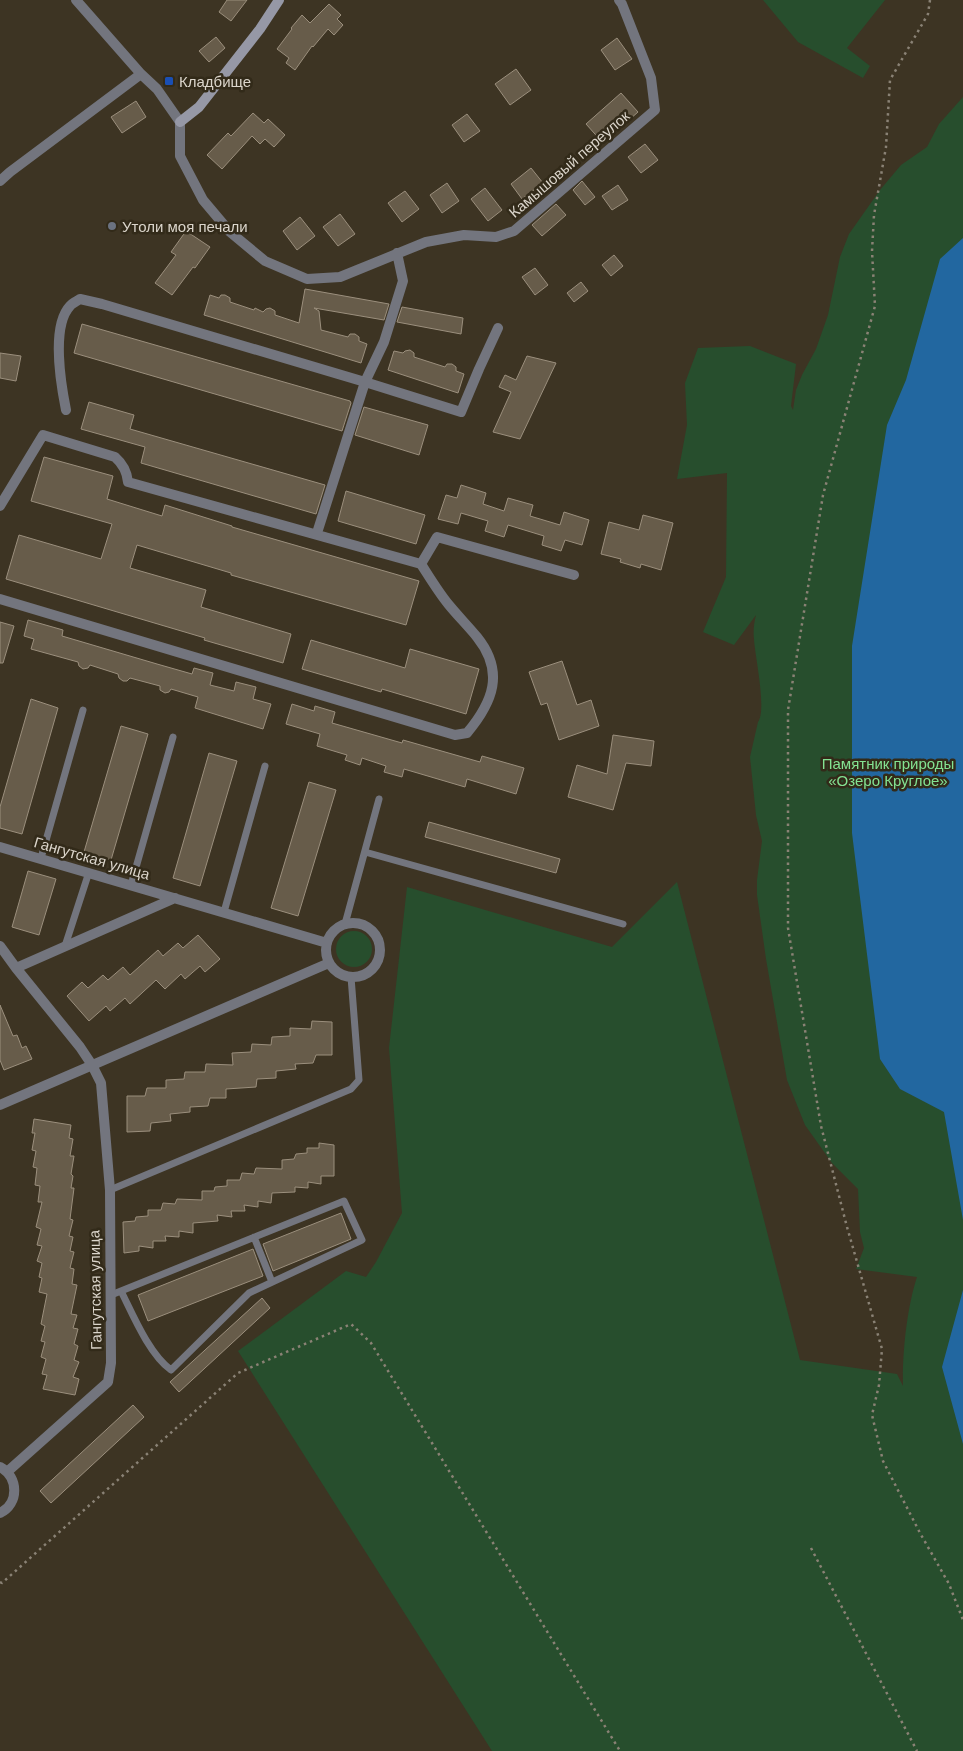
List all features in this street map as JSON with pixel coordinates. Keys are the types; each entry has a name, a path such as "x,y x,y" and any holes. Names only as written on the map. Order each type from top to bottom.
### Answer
{"street":[{"path":"76,0 141,74 157,89 180,122 199,107 260,29 279,0"},
{"name":"Камышовый переулок","path":"180,122 180,156 203,200 230,232 265,261 307,279 340,277 426,242 464,235 496,237 514,231 655,110 651,78 619,0"},
{"path":"0,181 141,74"},
{"path":"317,534 365,382 384,342 403,281 397,253"},
{"path":"66,410 62,389 58,340 65,314 70,305 80,299 461,412 498,328"},
{"path":"0,506 43,435 115,457 122,463 128,475 128,482 421,564 448,605 478,639 492,662 492,693 479,719 467,733 456,735 0,599"},
{"path":"421,564 436,536 574,575"},
{"name":"Гангутская улица","path":"0,848 41,858 327,943"},
{"path":"16,968 175,898"},
{"path":"360,923 375,933 381,950 375,967 368,973 351,977 342,975 329,963 326,954 327,943 335,930 345,924 360,923"},
{"name":"Гангутская улица","path":"0,946 92,1065 101,1083 110,1190 109,1244 111,1295 111,1363 108,1382 3,1470 13,1482 15,1490 14,1498 10,1505 0,1513"},
{"path":"0,1105 329,963"}],"lane":[{"path":"41,858 83,710"},
{"path":"131,885 173,736"},
{"path":"224,912 265,766"},
{"path":"345,924 379,799"},
{"path":"364,852 623,924"},
{"path":"65,946 89,872"},
{"path":"110,1190 351,1089 359,1080 351,977"},
{"path":"111,1295 344,1201 362,1240 249,1293 171,1370 164,1365 141,1332 122,1291"},
{"path":"254,1237 272,1282"}],"path":[{"path":"930,0 928,14 890,80 886,147 874,215 872,251 875,306 823,495 788,710 788,928 821,1126 847,1227 882,1349 879,1385 872,1415 883,1461 949,1584 963,1620"},
{"path":"0,1582 2,1583 238,1373 351,1324 371,1343 620,1751"},
{"path":"811,1548 917,1751"}],"green space":[{"path":"763,0 885,0 847,48 870,66 863,78 798,42"},
{"name":"Памятник природы «Озеро Круглое»","path":"963,97 963,1751 492,1751 238,1351 346,1271 366,1277 402,1213 389,1048 407,887 612,947 677,882 800,1360 897,1374 903,1386 906,1331 910,1302 917,1277 856,1269 864,1248 860,1232 858,1189 832,1163 805,1125 787,1080 757,895 762,841 756,815 750,757 761,706 754,636 756,615 734,645 703,632 726,577 727,473 677,479 687,425 685,383 698,348 750,346 796,364 791,406 793,410 796,390 816,349 828,315 840,257 849,234 880,190 901,165 927,147 939,124"},
{"path":"354,931 361,932 367,936 371,942 371,956 367,962 361,966 354,967 347,966 341,962 337,956 336,949 337,942 341,936 347,932"}],"water":[{"path":"963,238 963,1220 944,1112 900,1089 880,1059 852,833 852,646 887,425 906,380 940,259"},
{"path":"963,1290 963,1444 942,1367"}],"building":[{"path":"227,0 247,0 231,21 219,12"},
{"path":"329,4 341,15 337,19 343,25 334,35 328,29 312,46 295,70 286,63 289,58 277,49 302,15 310,23"},
{"path":"216,37 225,48 209,62 199,51"},
{"path":"617,38 632,59 615,70 601,50"},
{"path":"516,69 531,90 510,105 495,84"},
{"path":"621,93 638,112 603,143 586,124"},
{"path":"136,101 146,117 122,133 111,117"},
{"path":"253,113 264,123 268,119 285,135 274,147 265,139 260,144 252,136 222,169 207,155 228,133 231,136"},
{"path":"467,114 480,131 464,142 452,125"},
{"path":"645,144 658,160 641,173 628,157"},
{"path":"531,168 543,183 522,199 511,184"},
{"path":"582,181 595,197 585,205 573,190"},
{"path":"447,183 459,201 442,213 430,195"},
{"path":"618,185 628,200 612,210 602,196"},
{"path":"485,188 502,210 488,221 471,199"},
{"path":"405,191 419,209 402,222 388,203"},
{"path":"556,204 566,215 542,236 532,225"},
{"path":"340,214 355,234 338,246 323,227"},
{"path":"300,217 315,236 297,250 283,231"},
{"path":"186,231 210,247 172,295 155,283 176,255 171,252"},
{"path":"614,255 623,266 611,276 602,265"},
{"path":"535,268 548,285 535,295 522,277"},
{"path":"581,282 588,291 574,302 567,293"},
{"path":"305,289 389,304 384,320 314,308 319,311 321,330 348,337 350,334 355,334 359,337 359,341 367,344 361,363 204,315 210,295 219,298 221,295 225,295 230,298 230,302 254,310 255,308 263,312 270,308 275,311 275,315 299,323"},
{"path":"402,307 463,318 461,334 397,322"},
{"path":"82,324 350,401 342,431 74,353"},
{"path":"410,350 414,353 414,357 445,367 447,364 452,364 456,367 456,371 464,374 458,393 388,370 394,351 403,353"},
{"path":"0,353 21,356 16,381 0,378"},
{"path":"527,356 556,363 520,439 493,432 511,392 499,387 505,375 516,380"},
{"path":"89,402 134,415 130,429 325,485 316,514 141,463 145,447 81,429"},
{"path":"364,407 428,425 419,455 355,435"},
{"path":"44,457 113,476 107,499 162,516 165,505 232,527 419,581 406,625 231,575 231,573 137,545 130,568 206,590 201,607 291,634 283,663 6,579 19,535 101,559 112,524 31,501"},
{"path":"461,485 486,493 483,504 504,511 508,498 533,505 530,516 560,525 564,512 589,520 582,545 565,540 561,551 542,545 544,536 508,525 504,537 485,531 488,521 461,513 458,524 438,519 446,495 457,498"},
{"path":"346,491 425,515 416,544 338,521"},
{"path":"643,515 673,523 661,570 641,564 640,568 620,562 621,559 601,554 609,522 639,530"},
{"path":"28,620 63,630 62,636 157,664 192,674 194,668 213,673 210,685 234,691 236,682 256,687 253,699 271,704 263,729 195,708 198,697 171,689 165,693 160,690 160,686 130,678 127,681 123,681 119,678 118,674 90,665 88,668 83,669 79,666 78,662 31,649 34,639 24,636"},
{"path":"0,622 14,626 3,663 0,663"},
{"path":"311,640 405,668 410,649 479,669 466,714 382,689 381,692 302,669"},
{"path":"562,661 577,705 591,700 599,726 559,740 547,703 541,705 529,672"},
{"path":"31,699 58,708 22,834 0,828 0,807"},
{"path":"292,704 314,711 315,706 335,712 332,723 402,743 403,740 480,762 482,756 524,768 516,794 467,779 465,787 404,769 402,777 384,772 386,766 362,758 360,765 345,760 347,755 317,746 320,734 286,724"},
{"path":"121,726 148,734 111,860 84,852"},
{"path":"613,735 654,741 651,766 626,763 613,810 568,797 577,765 607,774"},
{"path":"209,753 237,761 200,886 173,878"},
{"path":"309,782 336,790 298,916 271,908"},
{"path":"429,822 560,859 556,873 425,837"},
{"path":"28,871 56,879 39,935 12,927"},
{"path":"198,935 220,959 205,972 200,966 185,979 181,974 165,989 156,980 130,1004 125,998 110,1011 106,1006 89,1021 67,996 82,982 88,988 103,975 108,980 123,967 130,975 158,950 163,956 178,943 183,948"},
{"path":"0,1005 13,1036 17,1035 22,1048 26,1046 32,1059 4,1070 0,1060"},
{"path":"312,1021 332,1022 332,1055 316,1055 313,1063 295,1064 296,1069 276,1071 276,1078 257,1079 256,1087 226,1089 226,1098 210,1098 208,1106 190,1107 190,1112 170,1114 171,1121 151,1123 150,1131 127,1132 127,1096 145,1096 147,1088 166,1088 166,1080 184,1079 185,1072 205,1072 206,1064 233,1065 232,1053 251,1052 252,1044 271,1045 272,1037 290,1036 290,1028 311,1029"},
{"path":"34,1119 71,1125 69,1138 73,1139 70,1156 74,1156 71,1188 74,1188 70,1219 73,1220 69,1236 73,1237 70,1251 74,1252 70,1268 74,1269 72,1284 77,1285 71,1314 77,1315 73,1328 78,1329 74,1344 78,1346 74,1360 79,1362 73,1377 79,1379 75,1395 43,1389 47,1375 42,1374 46,1359 41,1357 45,1342 41,1341 45,1326 41,1324 47,1294 39,1292 42,1278 39,1277 42,1263 37,1261 42,1246 37,1245 41,1229 36,1227 42,1202 38,1202 40,1186 35,1185 37,1168 33,1167 36,1151 32,1150 35,1133 32,1133"},
{"path":"319,1143 334,1145 334,1176 321,1176 321,1184 308,1182 308,1188 295,1187 295,1192 272,1193 271,1203 258,1201 258,1207 244,1205 245,1211 231,1211 232,1217 217,1215 218,1221 193,1223 193,1233 179,1231 179,1237 165,1236 166,1241 153,1241 153,1248 139,1246 139,1251 124,1253 123,1222 135,1221 136,1217 148,1216 148,1210 161,1210 163,1203 175,1204 177,1199 202,1200 202,1191 214,1191 215,1187 227,1186 227,1180 240,1180 242,1173 254,1174 256,1168 282,1169 282,1160 294,1159 296,1154 307,1153 307,1148 319,1148"},
{"path":"341,1213 351,1239 273,1271 263,1244"},
{"path":"253,1249 263,1276 148,1321 138,1295"},
{"path":"262,1298 270,1308 179,1392 170,1382"},
{"path":"133,1405 144,1417 51,1503 40,1491"}],"place":[{"name":"Кладбище","path":"169,81"},
{"name":"Утоли моя печали","path":"112,226"}]}
